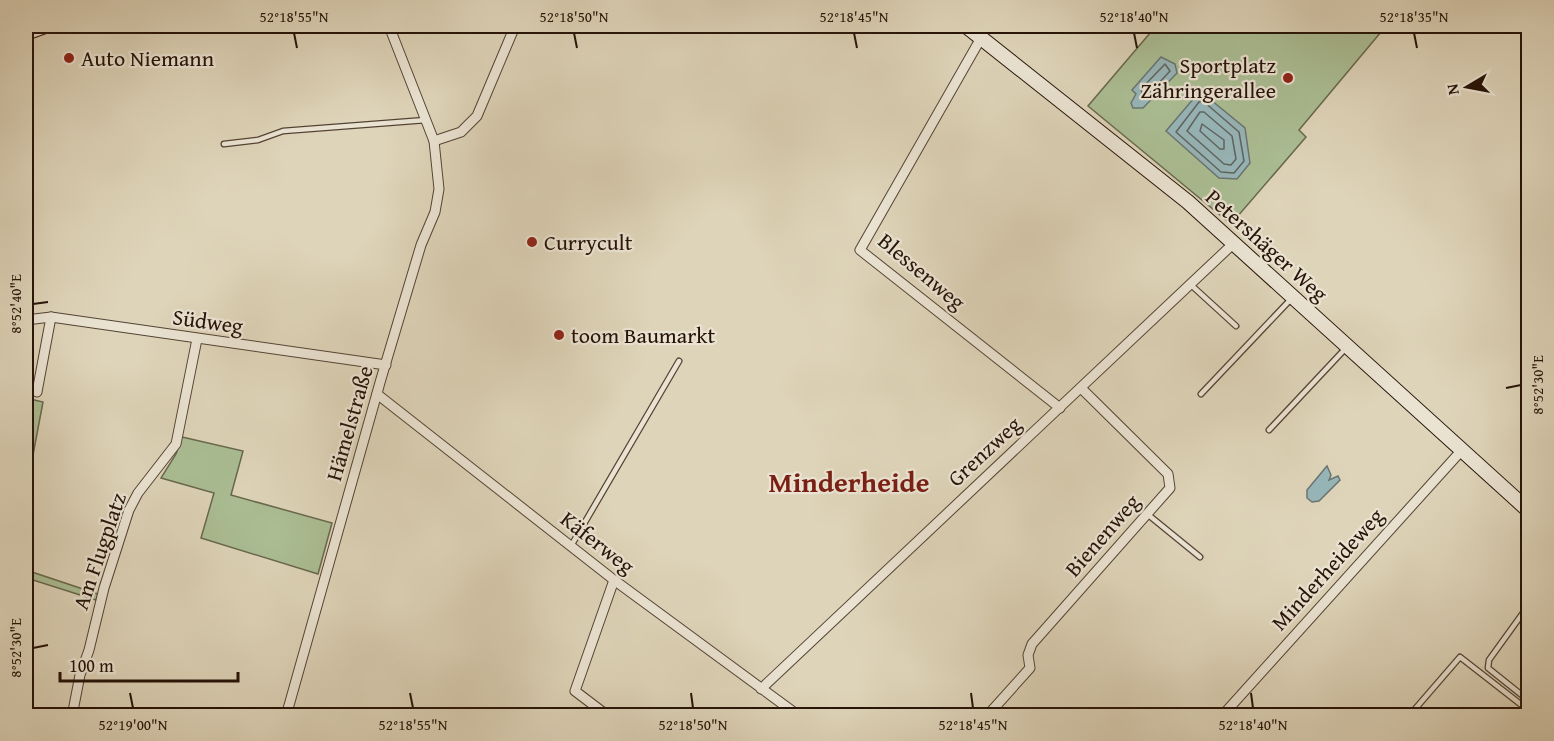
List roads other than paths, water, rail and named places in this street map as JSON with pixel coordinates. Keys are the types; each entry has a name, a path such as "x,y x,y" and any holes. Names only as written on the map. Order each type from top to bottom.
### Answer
{"street":[{"path":"26,33 45,26"},
{"name":"Hämelstraße","path":"286,716 421,245 435,212 439,189 434,141 389,26"},
{"path":"434,141 461,132 477,116 515,26"},
{"name":"Petershäger Weg","path":"966,26 1179,195 1294,296 1528,510"},
{"name":"Blessenweg","path":"981,38 860,250 1060,408"},
{"name":"Grenzweg","path":"761,688 1234,243"},
{"path":"37,392 51,317"},
{"name":"Südweg","path":"26,320 51,317 386,365"},
{"name":"Am Flugplatz","path":"72,716 80,675 89,650 104,588 129,510 138,493 176,444 197,339"},
{"name":"Bienenweg","path":"987,716 1030,668 1028,655 1032,644 1170,488 1168,474 1081,388"},
{"name":"Käferweg","path":"377,394 614,580 799,716"},
{"name":"Minderheideweg","path":"1222,716 1462,450"},
{"path":"608,716 575,691 614,580"}],"lane":[{"path":"224,144 258,140 284,131 426,120"},
{"path":"1190,284 1236,326"},
{"path":"1201,394 1294,296"},
{"path":"1269,430 1348,346"},
{"path":"571,546 679,361"},
{"path":"1146,513 1200,557"},
{"path":"1528,606 1489,660 1488,668 1528,700"},
{"path":"1409,716 1460,657 1528,710"}],"water":[{"path":"1161,57 1175,64 1177,73 1143,108 1133,108 1131,103 1136,94 1132,90"},
{"path":"1200,91 1245,128 1250,163 1237,179 1219,178 1166,131"},
{"path":"1327,466 1331,475 1329,480 1338,476 1340,480 1319,501 1312,502 1307,498 1307,490"}],"place":[{"name":"Auto Niemann","path":"69,58"},
{"name":"Sportplatz Zähringerallee","path":"1288,78"},
{"name":"Currycult","path":"532,242"},
{"name":"toom Baumarkt","path":"559,335"}],"district":[{"name":"Minderheide","path":"849,481"}]}
